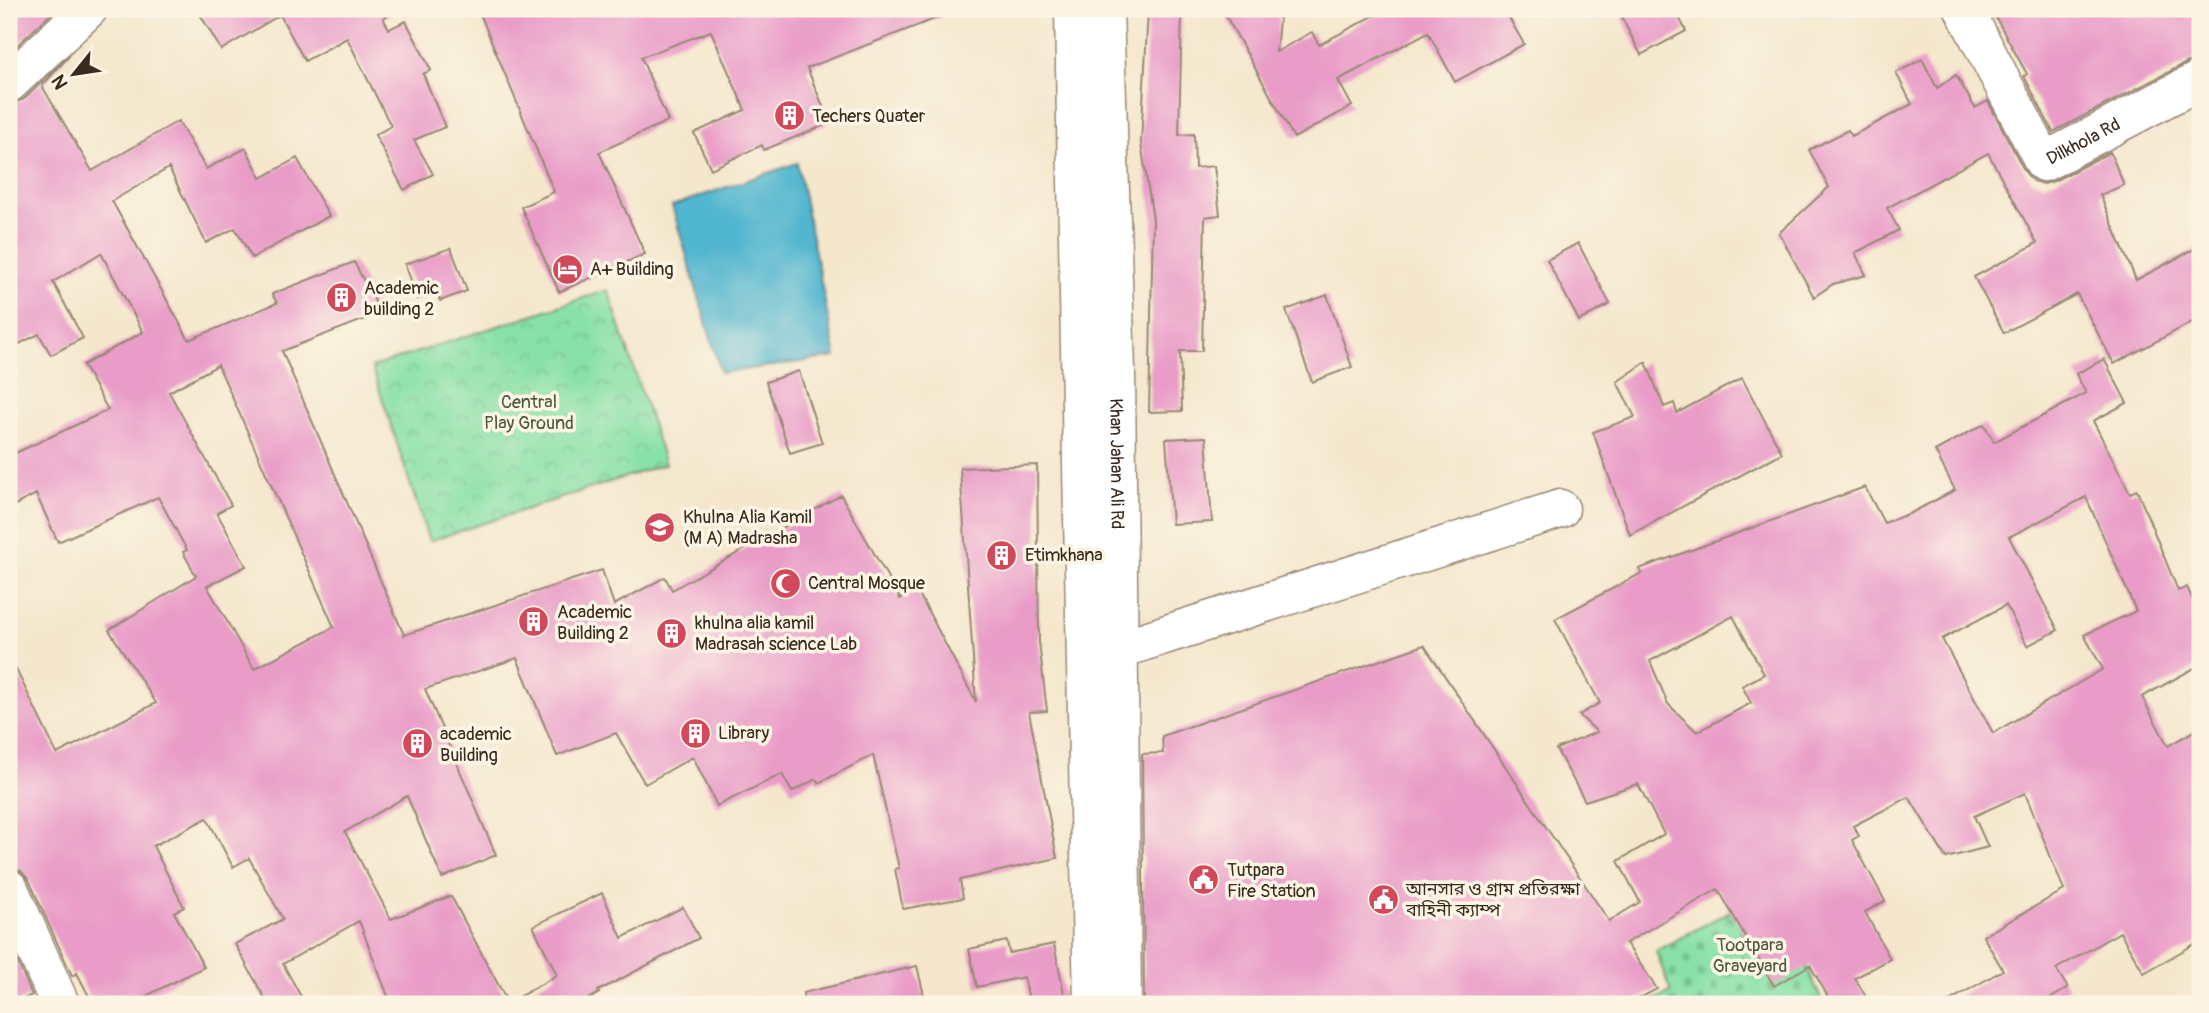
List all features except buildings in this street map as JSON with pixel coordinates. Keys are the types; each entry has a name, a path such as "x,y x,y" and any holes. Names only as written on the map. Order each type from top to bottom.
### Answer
{"main road":[{"path":"9,83 88,9"},
{"name":"Khan Jahan Ali Rd","path":"1074,9 1082,386 1081,537 1093,1004"},
{"name":"Khan Jahan Ali Rd","path":"1104,9 1116,371 1122,1004"},
{"name":"Dilkhola Rd","path":"1964,9 2044,162 2200,80"},
{"path":"1117,650 1560,509"},
{"path":"9,889 60,1004"}],"green space":[{"name":"Central Play Ground","path":"608,290 665,464 429,541 372,367"},
{"name":"Tootpara Graveyard","path":"1773,888 1823,1004 1647,1004 1671,992 1656,951"}],"water":[{"path":"797,163 836,357 721,373 672,206"}],"place":[{"name":"Techers Quater","path":"789,116"},
{"name":"A+ Building","path":"567,269"},
{"name":"Academic building 2","path":"341,298"},
{"name":"Khulna Alia Kamil (M A) Madrasha","path":"660,527"},
{"name":"Etimkhana","path":"1002,555"},
{"name":"Central Mosque","path":"785,583"},
{"name":"Academic Building 2","path":"534,622"},
{"name":"khulna alia kamil Madrasah science Lab","path":"672,633"},
{"name":"Library","path":"695,733"},
{"name":"academic Building","path":"417,744"},
{"name":"Tutpara Fire Station","path":"1204,880"},
{"name":"আনসার ও গ্রাম প্রতিরক্ষা বাহিনী ক্যাম্প","path":"1383,899"}]}
